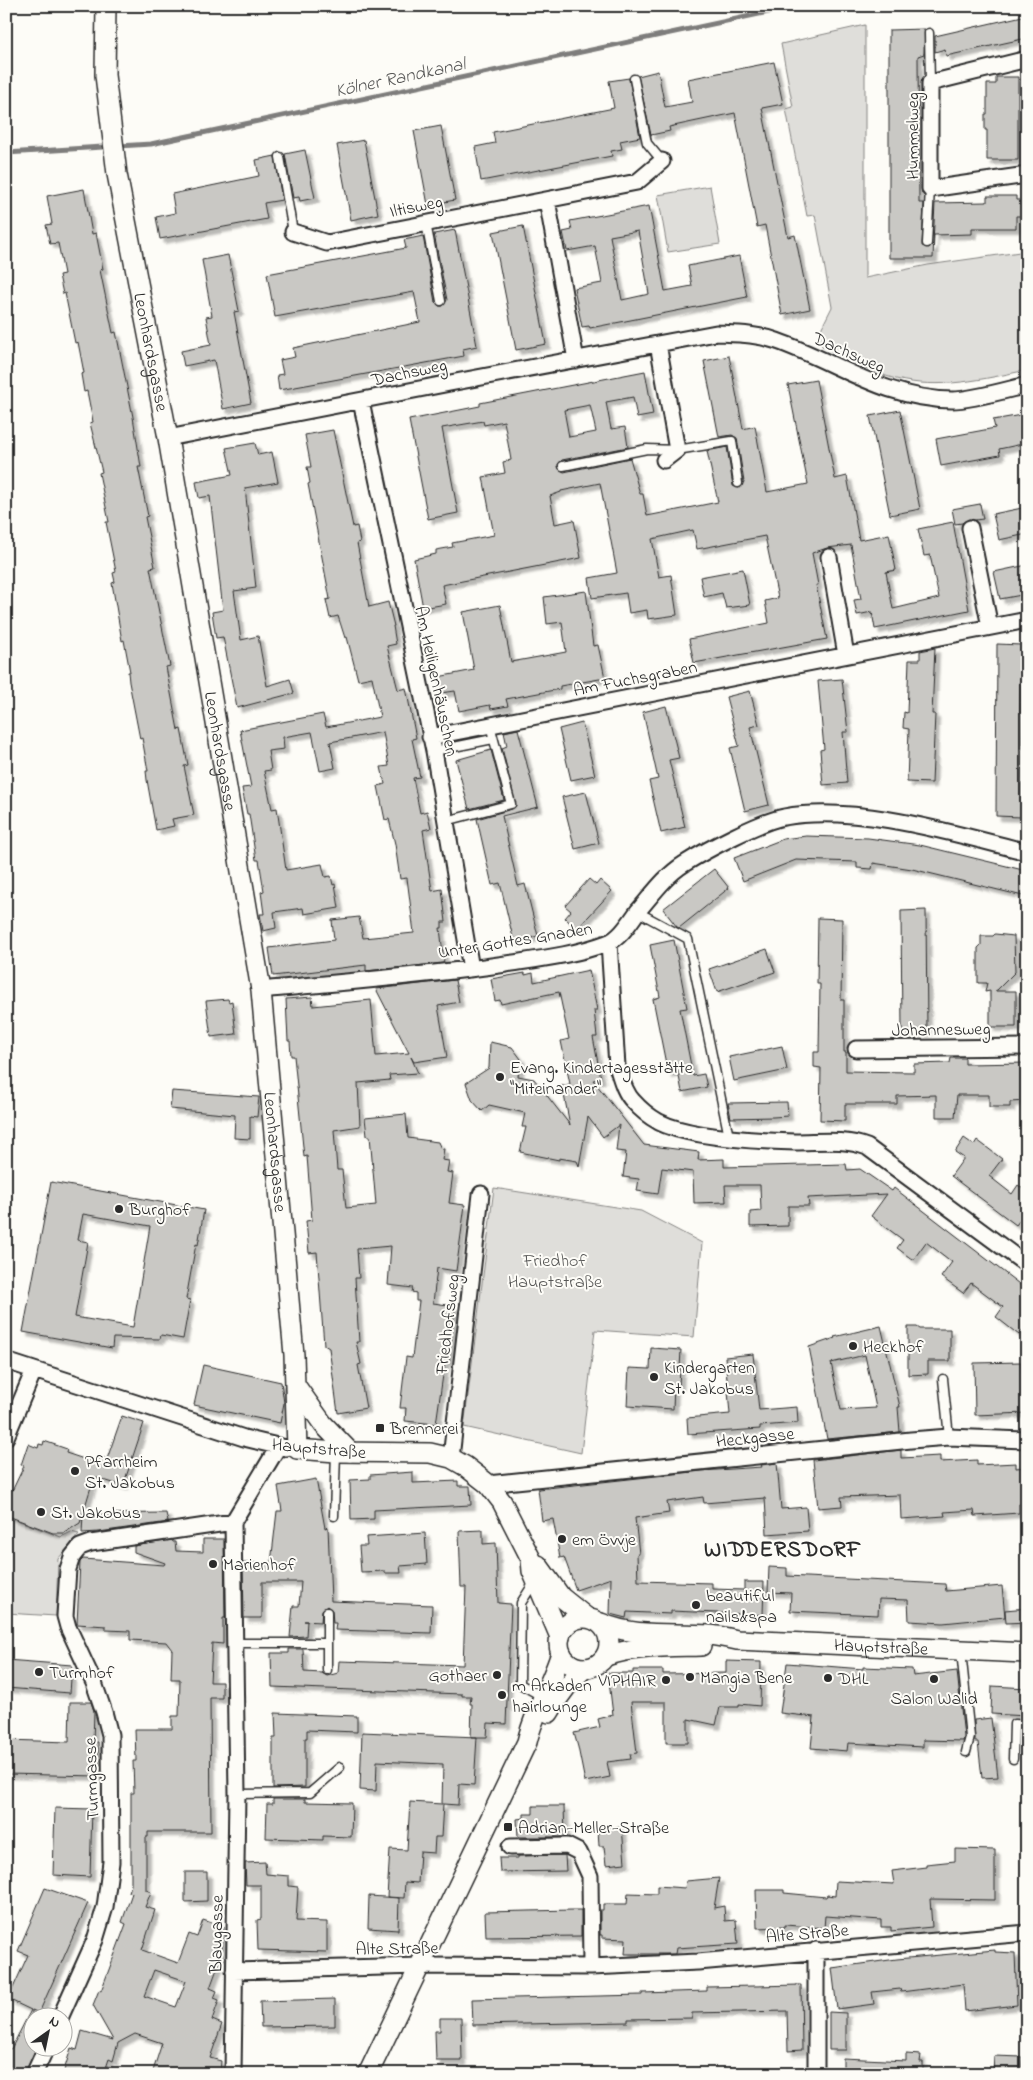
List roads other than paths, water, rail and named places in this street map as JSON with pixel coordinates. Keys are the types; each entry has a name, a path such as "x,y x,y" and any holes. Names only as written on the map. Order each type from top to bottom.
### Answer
{"street":[{"name":"Leonhardsgasse","path":"106,6 105,75 117,174 168,438 260,990 286,1261 296,1386 297,1449"},
{"name":"Hummelweg","path":"1027,59 930,83 930,189 1027,175"},
{"name":"Iltisweg","path":"293,232 327,243 426,224 637,182 662,161"},
{"path":"547,200 576,360"},
{"name":"Dachsweg","path":"168,438 716,333 757,336 775,340 874,385 899,392 934,398 954,400 1027,386"},
{"path":"658,344 677,450 664,460"},
{"name":"Am Heiligenhäuschen","path":"361,401 432,744 471,969"},
{"path":"970,528 990,627"},
{"path":"828,557 846,655"},
{"name":"Am Fuchsgraben","path":"432,744 846,655 1027,620"},
{"name":"Unter Gottes Gnaden","path":"260,990 471,969 550,957 609,943 626,927 661,884 683,865 763,823 783,817 816,814 898,822 945,831 1027,852"},
{"path":"609,943 617,1066 631,1100 645,1113 665,1125 684,1131 729,1138 793,1142 845,1141 867,1147 1027,1265"},
{"name":"Johannesweg","path":"856,1049 1027,1047"},
{"name":"Friedhofsweg","path":"451,1458 481,1194"},
{"name":"Hauptstraße","path":"6,1361 244,1438 278,1447 343,1452 430,1454 451,1458 465,1466 488,1484 502,1502 531,1559 532,1571 560,1645"},
{"path":"6,1436 34,1370"},
{"path":"296,1386 343,1452"},
{"name":"Heckgasse","path":"488,1484 826,1448 949,1437 1027,1440"},
{"path":"233,1522 278,1447"},
{"name":"Blaugasse","path":"233,1522 236,1794 233,2074"},
{"name":"Turmgasse","path":"65,2008 96,1940 105,1906 111,1862 110,1735 97,1682 68,1627 65,1616 68,1569 72,1557 80,1547 91,1543 233,1522"},
{"name":"Hauptstraße","path":"531,1559 541,1567 562,1597 594,1620 616,1630 640,1633 712,1635 737,1640 799,1641 1027,1653"},
{"path":"368,2074 528,1742 531,1728 544,1698 569,1622 580,1618 594,1620 608,1635 610,1643 606,1656 596,1665 585,1668 560,1692 538,1731 528,1742"},
{"name":"Hauptstraße","path":"606,1656 620,1652 713,1645 737,1640"},
{"path":"560,1645 572,1665 585,1668"},
{"path":"510,1848 567,1846 574,1848 583,1858 590,1876 591,1967"},
{"name":"Alte Straße","path":"234,1971 420,1966 591,1967 698,1962 816,1950 1027,1933"},
{"path":"816,1950 816,2074"},
{"path":"34,2074 41,2058"}],"lane":[{"name":"Hummelweg","path":"929,33 930,83"},
{"path":"634,79 647,143 662,161"},
{"path":"280,157 293,232"},
{"name":"Hummelweg","path":"927,243 930,189"},
{"path":"426,224 441,301"},
{"path":"563,466 647,449 677,450 732,440 738,483"},
{"path":"446,821 510,804 492,732"},
{"path":"638,912 688,939 729,1138"},
{"path":"943,1379 949,1437"},
{"path":"334,1516 343,1452"},
{"path":"536,1579 521,1603 520,1684 544,1698"},
{"path":"327,1612 327,1670"},
{"path":"234,1643 327,1643"},
{"path":"962,1651 970,1737 966,1752"},
{"path":"1013,1759 1014,1724 1027,1725"},
{"path":"236,1794 310,1793 340,1767"}],"waterway":[{"name":"Kölner Randkanal","path":"6,153 151,144 797,6"}],"place":[{"name":"Evang. Kindertagesstätte \"Miteinander\"","path":"500,1077"},
{"name":"Burghof","path":"119,1209"},
{"name":"Heckhof","path":"853,1346"},
{"name":"Kindergarten St. Jakobus","path":"654,1377"},
{"name":"Brennerei","path":"380,1428"},
{"name":"Pfarrheim St. Jakobus","path":"75,1471"},
{"name":"St. Jakobus","path":"41,1512"},
{"name":"em Övvje","path":"562,1539"},
{"name":"Marienhof","path":"213,1564"},
{"name":"beautiful nails&spa","path":"696,1605"},
{"name":"Turmhof","path":"39,1672"},
{"name":"Gothaer","path":"497,1675"},
{"name":"Mangia Bene","path":"690,1677"},
{"name":"DHL","path":"828,1678"},
{"name":"Salon Walid","path":"934,1679"},
{"name":"VIPHAIR","path":"666,1680"},
{"name":"m Arkaden hairlounge","path":"502,1695"},
{"name":"Adrian-Meller-Straße","path":"508,1827"}],"district":[{"name":"WIDDERSDORF","path":"783,1548"}],"park label":[{"name":"Friedhof Hauptstraße","path":"555,1270"}]}
